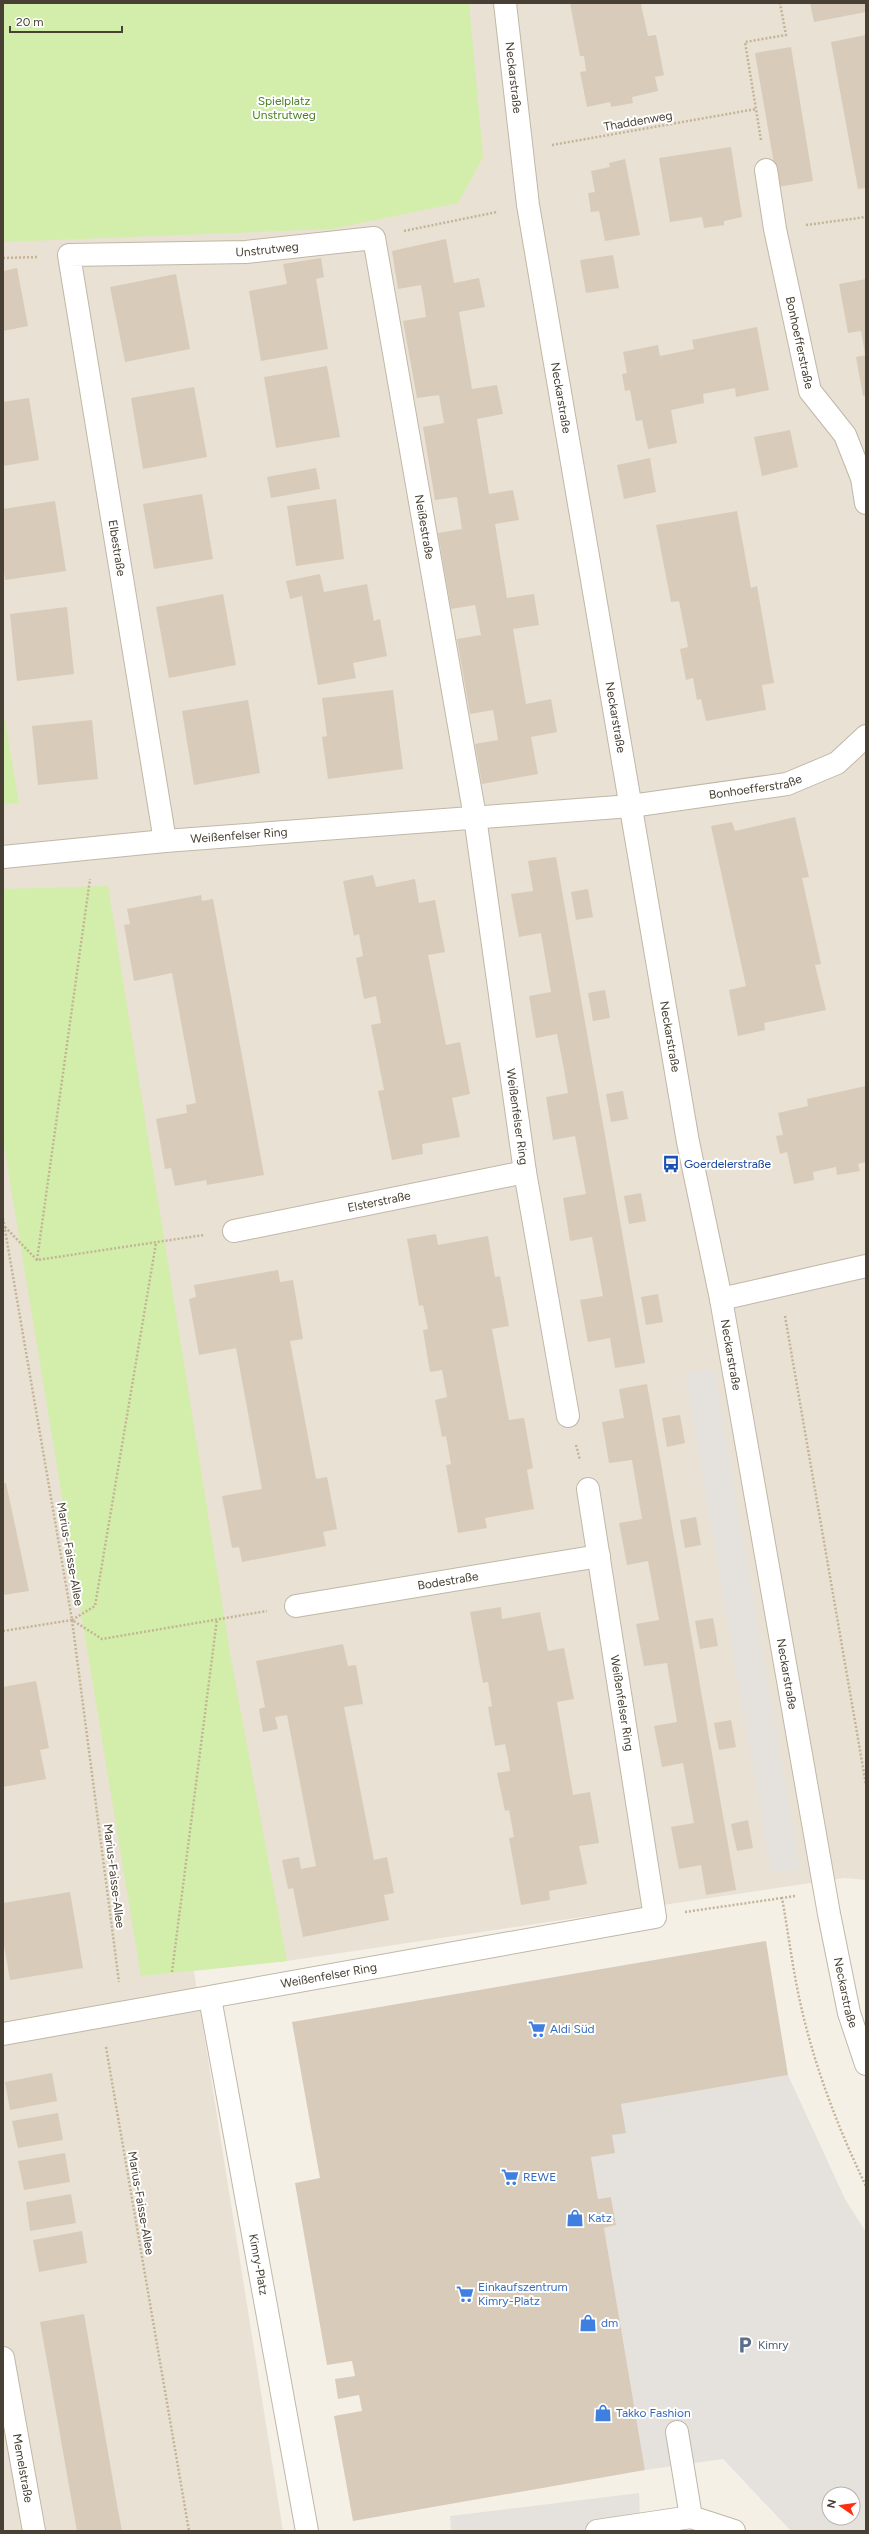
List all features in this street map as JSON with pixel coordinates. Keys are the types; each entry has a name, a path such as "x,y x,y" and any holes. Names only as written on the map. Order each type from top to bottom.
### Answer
{"street":[{"name":"Neckarstraße","path":"505,3 523,150 528,205 688,1142 721,1299 849,2013 866,2064"},
{"name":"Bonhoefferstraße","path":"766,170 775,229 810,391 845,435 862,478 866,503"},
{"name":"Unstrutweg","path":"69,255 246,252 374,238"},
{"name":"Neißestraße","path":"374,238 475,817"},
{"name":"Elbestraße","path":"69,255 165,842"},
{"name":"Bonhoefferstraße","path":"630,806 787,784 837,762 866,736"},
{"name":"Weißenfelser Ring","path":"3,857 165,842 630,806"},
{"name":"Weißenfelser Ring","path":"475,817 525,1172 568,1416"},
{"name":"Elsterstraße","path":"234,1231 525,1172"},
{"path":"721,1299 866,1266"},
{"name":"Weißenfelser Ring","path":"3,2034 123,2014 655,1917 588,1489"},
{"name":"Bodestraße","path":"296,1606 599,1556"},
{"name":"Kimry-Platz","path":"210,1998 307,2531"},
{"name":"Memelstraße","path":"3,2358 34,2531"},
{"path":"677,2432 692,2517"},
{"path":"597,2531 692,2517 734,2531"}],"path":[{"path":"766,170 745,42 786,35 780,3"},
{"name":"Thaddenweg","path":"523,150 756,109"},
{"path":"374,238 528,205"},
{"path":"775,229 866,217"},
{"path":"3,258 69,255"},
{"path":"37,1260 94,848"},
{"name":"Marius-Faisse-Allee","path":"3,1218 72,1620 123,2014 105,2049 189,2531"},
{"path":"4,1226 37,1260"},
{"path":"37,1260 234,1231"},
{"path":"3,1631 72,1620 95,1606 156,1243"},
{"path":"780,1286 866,1785"},
{"path":"568,1416 588,1489"},
{"path":"72,1620 102,1639 296,1606"},
{"path":"170,2005 171,1976 218,1619"},
{"path":"655,1917 827,1892"},
{"path":"782,1898 799,1998 814,2054 836,2120 866,2186"}],"shaded area":[{"path":"3,3 866,3 866,1880 844,1878 287,1961 194,1971 283,2531 3,2531"},
{"path":"714,1369 800,1869 771,1873 685,1374"},
{"name":"Kimry","path":"788,2075 845,2199 866,2232 866,2531 791,2531 723,2459 645,2470 604,2228 616,2225 611,2197 598,2199 591,2157 621,2104"},
{"path":"639,2493 640,2515 694,2531 451,2531 450,2516"}],"green space":[{"name":"Spielplatz Unstrutweg","path":"3,3 469,3 483,157 458,203 331,229 3,242"},
{"path":"3,709 19,803 3,804"},
{"path":"108,886 231,1659 287,1961 141,1976 3,1139 3,889"}],"building":[{"path":"570,3 645,3 641,5 648,36 656,35 664,75 655,77 658,91 632,97 633,103 611,107 610,102 587,107 580,72 586,71 584,56 580,56"},
{"path":"810,3 866,3 866,12 814,22"},
{"path":"866,35 866,188 858,189 831,42"},
{"path":"791,47 813,181 778,187 755,53"},
{"path":"731,147 742,217 724,221 724,225 704,228 702,217 670,222 659,158"},
{"path":"625,159 640,235 605,241 599,211 591,212 588,193 595,192 591,171 610,167 609,163"},
{"path":"446,239 454,283 479,278 485,307 459,312 472,389 497,385 503,414 477,419 489,494 513,490 519,520 495,524 507,598 534,594 539,625 513,629 526,704 551,699 557,732 531,737 538,774 482,784 475,744 498,740 496,727 493,710 470,714 457,639 481,635 475,605 451,609 438,533 462,529 457,497 435,500 423,427 444,423 439,395 417,398 403,321 426,317 424,302 421,285 398,289 392,251"},
{"path":"613,255 619,288 586,293 580,260"},
{"path":"321,258 324,277 316,279 328,349 261,361 249,291 287,284 283,264"},
{"path":"17,268 28,326 3,331 3,271"},
{"path":"176,274 190,349 125,362 110,287"},
{"path":"866,279 865,354 861,331 848,333 839,284"},
{"path":"757,327 769,390 736,397 735,388 703,394 704,403 671,410 677,443 648,449 642,420 636,421 630,390 625,391 622,374 627,373 623,352 658,345 660,356 694,349 692,340"},
{"path":"866,355 866,395 863,396 856,357"},
{"path":"327,366 340,437 276,448 264,377"},
{"path":"194,387 207,457 143,469 131,398"},
{"path":"29,398 39,460 3,466 3,402"},
{"path":"790,430 798,467 762,476 754,437"},
{"path":"650,458 656,492 624,499 617,465"},
{"path":"316,468 320,489 271,498 267,477"},
{"path":"202,494 213,559 154,569 143,504"},
{"path":"336,499 344,559 296,566 287,506"},
{"path":"55,501 66,571 5,580 3,564 3,509"},
{"path":"737,511 751,588 757,586 774,683 762,685 766,710 706,721 701,699 697,700 693,678 686,680 680,649 688,647 679,601 671,602 656,525"},
{"path":"320,574 324,592 367,584 374,621 380,619 387,656 353,663 356,678 318,685 302,596 290,599 286,581"},
{"path":"223,594 236,665 169,678 156,607"},
{"path":"67,607 74,674 17,681 10,614"},
{"path":"393,690 403,769 328,779 322,737 327,736 322,698"},
{"path":"248,700 260,773 194,785 182,711"},
{"path":"92,720 98,779 38,785 32,726"},
{"path":"795,817 809,877 802,878 821,964 815,965 826,1010 764,1023 765,1030 738,1036 729,990 746,986 711,826 732,822 735,831"},
{"path":"556,857 645,1363 615,1368 610,1338 588,1342 580,1300 603,1296 592,1237 570,1241 563,1198 586,1194 575,1136 553,1140 546,1097 568,1093 557,1034 536,1038 529,996 551,992 541,933 519,937 511,894 533,891 528,861"},
{"path":"373,875 376,887 415,879 419,903 435,900 445,952 428,955 446,1045 460,1042 470,1094 452,1098 460,1137 422,1144 423,1154 392,1160 378,1091 384,1090 371,1025 381,1023 376,996 364,999 356,958 363,956 359,934 354,936 343,881"},
{"path":"588,889 593,917 576,920 571,892"},
{"path":"201,895 202,901 213,899 264,1175 207,1185 206,1180 175,1186 171,1168 165,1169 156,1119 187,1113 186,1105 196,1103 172,973 134,981 124,925 130,924 127,909"},
{"path":"605,990 610,1018 593,1021 588,993"},
{"path":"866,1086 866,1162 858,1164 860,1171 837,1175 836,1167 813,1172 814,1180 794,1184 787,1152 780,1154 776,1136 783,1135 778,1113 808,1106 807,1099"},
{"path":"623,1091 628,1119 611,1122 606,1094"},
{"path":"641,1193 646,1221 629,1224 624,1196"},
{"path":"436,1234 438,1245 488,1236 495,1277 500,1276 509,1326 492,1329 509,1420 524,1418 533,1468 527,1470 534,1509 485,1518 487,1528 458,1533 446,1465 451,1464 446,1436 442,1437 435,1400 447,1397 442,1370 430,1372 423,1330 428,1329 423,1305 419,1306 407,1239"},
{"path":"278,1270 280,1282 293,1280 303,1339 290,1341 316,1479 327,1477 337,1529 323,1532 326,1546 242,1562 239,1547 232,1548 222,1496 262,1489 236,1348 199,1355 189,1299 196,1297 194,1285"},
{"path":"658,1294 663,1322 646,1325 641,1297"},
{"path":"647,1384 736,1890 706,1895 701,1865 679,1869 671,1827 694,1823 683,1763 662,1767 654,1726 677,1722 667,1663 644,1666 636,1624 659,1620 648,1561 627,1565 619,1523 642,1519 632,1460 609,1463 602,1422 624,1418 619,1389"},
{"path":"680,1415 685,1443 667,1447 662,1418"},
{"path":"6,1483 29,1591 3,1595 3,1484"},
{"path":"696,1517 701,1545 685,1548 680,1520"},
{"path":"501,1607 502,1619 540,1612 548,1651 564,1648 574,1699 557,1702 573,1795 590,1792 599,1843 579,1846 587,1884 549,1891 550,1900 521,1905 509,1838 514,1837 509,1810 505,1811 497,1773 510,1771 508,1758 505,1744 495,1746 488,1707 492,1706 488,1682 483,1683 470,1612"},
{"path":"713,1618 718,1646 700,1649 695,1621"},
{"path":"343,1644 348,1666 356,1665 363,1704 344,1707 374,1860 387,1857 394,1893 384,1895 389,1920 303,1937 293,1888 288,1889 282,1860 299,1857 301,1869 316,1866 287,1715 275,1717 278,1729 263,1732 259,1709 265,1707 256,1661"},
{"path":"36,1681 49,1748 40,1750 46,1779 3,1787 3,1687"},
{"path":"731,1720 736,1747 719,1750 714,1723"},
{"path":"748,1820 753,1848 737,1851 731,1824"},
{"path":"70,1892 83,1968 10,1980 3,1940 3,1903"},
{"name":"Einkaufszentrum Kimry-Platz","path":"766,1941 788,2075 621,2104 626,2133 612,2135 615,2153 591,2157 598,2199 611,2197 616,2225 604,2228 645,2470 353,2521 334,2416 362,2411 359,2395 338,2399 335,2379 355,2376 352,2361 327,2365 295,2183 320,2178 292,2022"},
{"path":"52,2073 57,2101 10,2110 5,2082"},
{"path":"58,2113 63,2140 18,2148 12,2121"},
{"path":"65,2153 70,2182 24,2190 18,2161"},
{"path":"71,2194 76,2223 30,2231 26,2202"},
{"path":"82,2231 87,2263 39,2272 33,2240"},
{"path":"84,2314 122,2531 77,2531 40,2322"}],"place":[{"name":"Goerdelerstraße","path":"671,1164"},
{"name":"Aldi Süd","path":"537,2029"},
{"name":"REWE","path":"510,2177"},
{"name":"Katz","path":"575,2218"},
{"name":"Einkaufszentrum Kimry-Platz","path":"465,2294"},
{"name":"dm","path":"588,2323"},
{"name":"Kimry","path":"745,2345"},
{"name":"Takko Fashion","path":"603,2413"}]}
